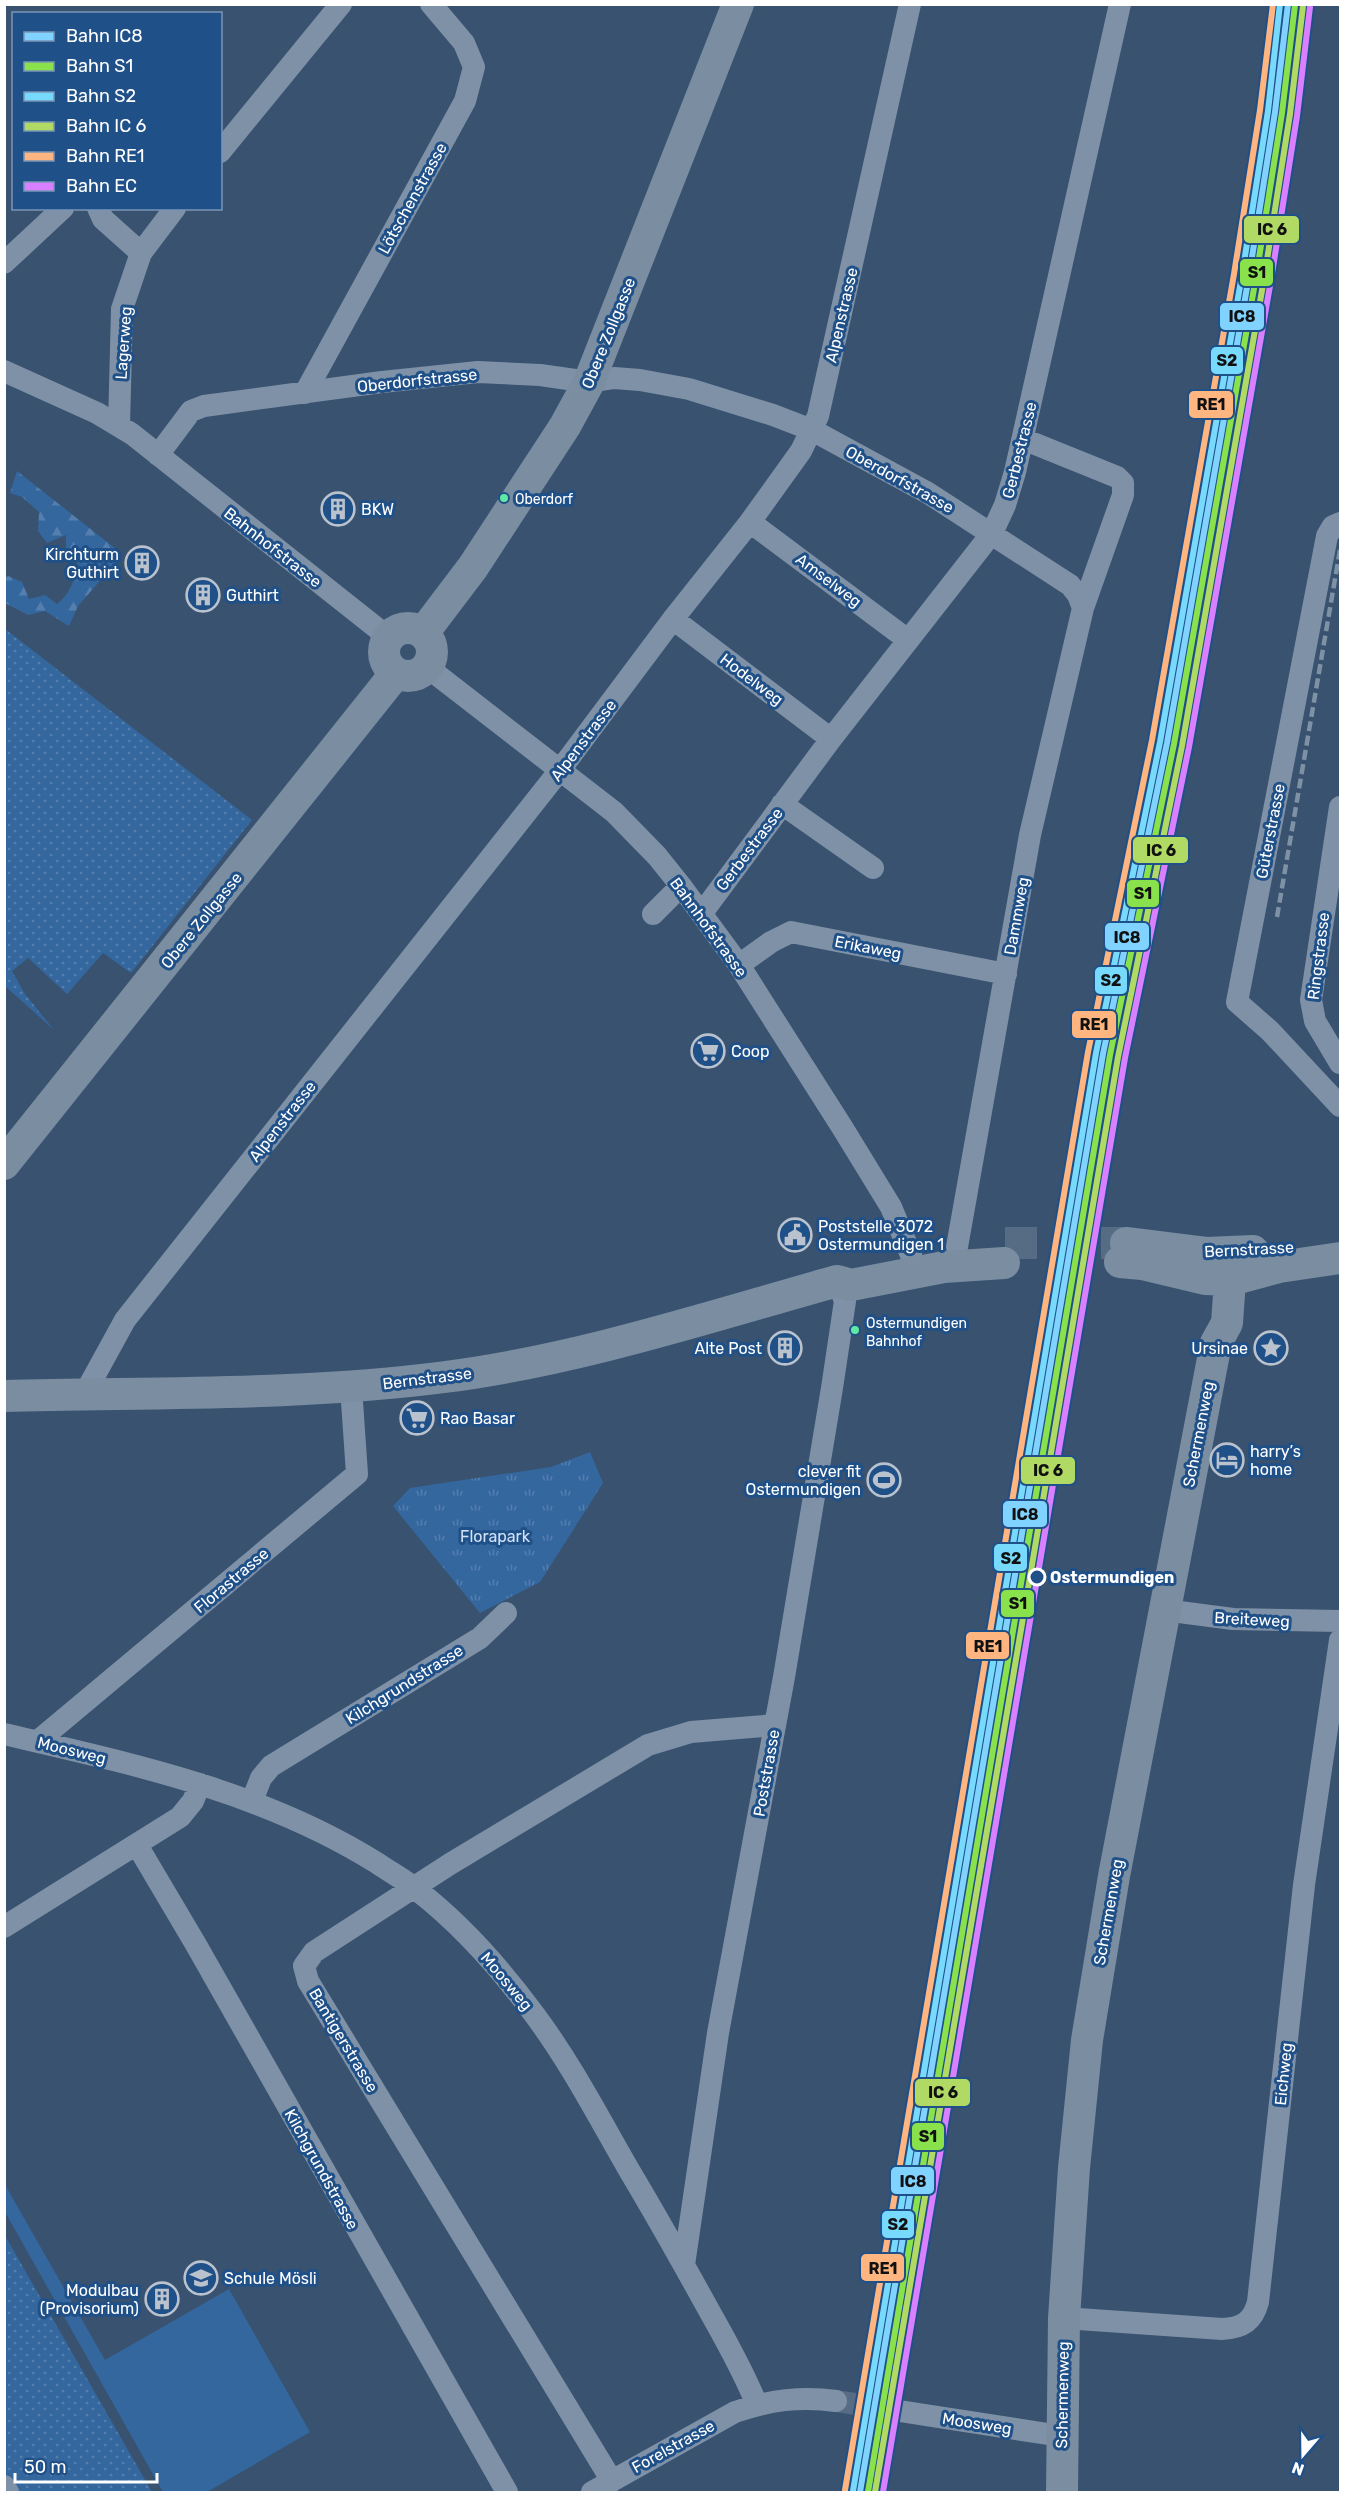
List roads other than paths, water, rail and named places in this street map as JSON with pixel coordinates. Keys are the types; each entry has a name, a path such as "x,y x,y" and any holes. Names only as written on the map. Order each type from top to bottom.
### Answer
{"street":[{"path":"222,150 341,4"},
{"name":"Lötschenstrasse","path":"305,393 465,101 474,67 464,44 431,4"},
{"name":"Obere Zollgasse","path":"423,633 473,567 565,426 589,382 738,4"},
{"name":"Alpenstrasse","path":"86,1393 125,1320 560,770 750,522 801,451 818,416 910,4"},
{"name":"Gerbestrasse","path":"702,913 831,739 992,533 1005,505 1023,439 1120,4"},
{"path":"4,263 61,210"},
{"path":"99,210 103,219 141,253 174,210"},
{"name":"Lagerweg","path":"119,426 122,309 141,253"},
{"path":"4,370 69,399 119,426 158,455"},
{"name":"Oberdorfstrasse","path":"158,455 194,409 458,373 501,373 589,382 614,378 640,380 689,389 773,415 812,430 928,493 992,533 1079,599"},
{"name":"Dammweg","path":"957,1247 1030,835 1079,599 1123,495 1123,483 1117,477 1023,439"},
{"name":"Bahnhofstrasse","path":"158,455 388,637"},
{"name":"Amselweg","path":"750,522 908,640"},
{"name":"Güterstrasse","path":"1341,523 1333,526 1327,536 1237,1002 1270,1030 1341,1106"},
{"name":"Hodelweg","path":"674,619 831,739"},
{"path":"408,627 423,633 432,647 431,660 427,667 413,675 396,673 384,657 388,637 401,628 408,627"},
{"name":"Bahnhofstrasse","path":"427,667 627,825 681,886 739,965 891,1207 915,1263"},
{"name":"Obere Zollgasse","path":"4,1164 396,673"},
{"path":"782,804 873,868"},
{"name":"Ringstrasse","path":"1341,807 1311,1000 1315,1021 1341,1063"},
{"path":"653,914 681,886"},
{"name":"Erikaweg","path":"739,965 771,942 791,933 1006,974"},
{"name":"Bernstrasse","path":"1225,1265 1266,1251 1341,1240"},
{"name":"Bernstrasse","path":"4,1396 351,1387 446,1377 537,1362 837,1281 851,1285 957,1247 1004,1253 915,1263"},
{"name":"Bernstrasse","path":"1121,1252 1142,1264 1279,1267 1341,1258"},
{"name":"Schermenweg","path":"1062,2493 1064,2318 1074,2168 1091,2006 1217,1339 1227,1323 1225,1265"},
{"name":"Poststrasse","path":"684,2265 718,2033 775,1725 845,1301 837,1281"},
{"name":"Florastrasse","path":"38,1742 357,1474 351,1387"},
{"name":"Breiteweg","path":"1164,1610 1233,1619 1341,1622"},
{"name":"Kilchgrundstrasse","path":"252,1801 261,1778 272,1766 480,1638 506,1613"},
{"name":"Eichweg","path":"1064,2318 1222,2329 1241,2326 1255,2315 1304,1885 1341,1640"},
{"name":"Bantigerstrasse","path":"612,2481 304,1971 306,1961 314,1952 415,1887 648,1745 691,1732 775,1725"},
{"name":"Moosweg","path":"4,1734 200,1784 252,1801 322,1832 415,1887 474,1942 536,2016 592,2106 684,2265 746,2377 757,2404"},
{"path":"4,1927 180,1817 193,1801 200,1784"},
{"name":"Kilchgrundstrasse","path":"136,1845 195,1943 507,2493"},
{"path":"757,2404 809,2397 836,2401"},
{"name":"Forelstrasse","path":"592,2493 708,2426 757,2404"},
{"name":"Moosweg","path":"893,2410 1061,2436"},
{"path":"4,2486 8,2493"}],"tunnel":[{"path":"1005,1243 1122,1243"},
{"path":"836,2401 893,2410"}],"railway":[{"path":"1218,375 1268,73 1275,4"},
{"path":"1277,917 1340,550"},
{"path":"897,2193 901,2171"},
{"path":"847,2492 879,2302"}],"rail line":[{"name":"RE1","path":"845,2490 1088,1052 1152,740 1234,274 1260,110 1273,4"},
{"name":"S2","path":"853,2491 1096,1053 1160,742 1242,275 1268,111 1280,4"},
{"name":"IC8","path":"860,2492 1103,1054 1167,743 1249,276 1275,112 1288,4"},
{"name":"S1","path":"868,2492 1110,1055 1174,744 1256,277 1282,113 1295,5"},
{"name":"EC","path":"883,2492 1125,1058 1189,747 1271,280 1297,116 1310,7"}],"place":[{"name":"Oberdorf","path":"504,498"},
{"name":"BKW","path":"338,509"},
{"name":"Kirchturm Guthirt","path":"142,563"},
{"name":"Guthirt","path":"203,595"},
{"name":"Coop","path":"708,1051"},
{"name":"Poststelle 3072 Ostermundigen 1","path":"795,1235"},
{"name":"Ostermundigen Bahnhof","path":"855,1330"},
{"name":"Alte Post","path":"785,1348"},
{"name":"Ursinae","path":"1271,1348"},
{"name":"Rao Basar","path":"417,1418"},
{"name":"harry’s home","path":"1227,1460"},
{"name":"clever fit Ostermundigen","path":"884,1480"},
{"name":"Ostermundigen","path":"1037,1577"},
{"name":"Schule Mösli","path":"201,2278"},
{"name":"Modulbau (Provisorium)","path":"162,2299"}],"park label":[{"name":"Florapark","path":"495,1536"}]}
